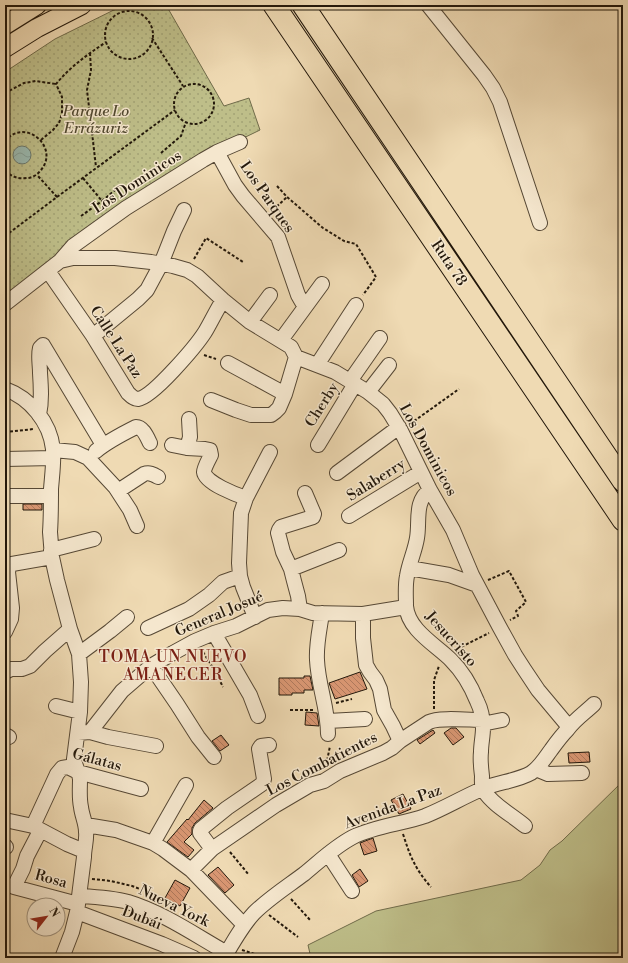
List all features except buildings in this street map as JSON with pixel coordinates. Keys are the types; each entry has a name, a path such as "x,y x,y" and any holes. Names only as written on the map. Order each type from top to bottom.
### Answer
{"highway":[{"name":"Ruta 78","path":"274,5 623,520"},
{"name":"Ruta 78","path":"303,5 623,482"}],"main road":[{"path":"5,25 37,5"},
{"path":"5,48 37,28 82,5"}],"street":[{"path":"428,5 484,75 496,95 540,223"},
{"name":"Los Dominicos","path":"5,304 60,261 73,246 126,208 217,152 240,142"},
{"name":"Los Parques","path":"217,152 235,185 278,237 298,295 306,306"},
{"path":"93,336 147,290 161,264 184,210"},
{"path":"60,261 73,258 97,257 135,259 187,270 250,322 291,347 296,357 285,394 279,408 271,415 251,415 211,400"},
{"name":"Calle La Paz","path":"48,271 93,336 128,392 132,397 137,399 143,397 158,386 176,368 205,331 223,300"},
{"path":"281,340 322,284"},
{"path":"250,322 270,295"},
{"path":"317,364 356,305"},
{"name":"Cherby","path":"318,445 352,382 380,338"},
{"path":"39,415 41,404 38,353 43,345 103,445"},
{"name":"Los Dominicos","path":"296,357 335,372 352,382 368,392 390,413 400,429 430,490 453,530 477,585 500,627 534,685 569,727"},
{"path":"228,363 285,394"},
{"path":"368,392 389,365"},
{"path":"5,389 23,398 31,405 47,428 53,454 50,532 52,553 57,580 70,629 79,654 81,682 80,712 84,732 74,759 80,778 81,808 87,833 78,904 66,957"},
{"path":"187,448 190,432 189,419"},
{"path":"88,458 103,445 136,427 142,429 150,443"},
{"path":"337,474 400,429"},
{"path":"172,445 210,450 211,455 204,473 205,476 218,487 246,498"},
{"path":"5,458 75,452 88,458 118,491 130,510 137,526"},
{"path":"255,617 240,576 239,563 241,513 246,498 270,452"},
{"name":"Salaberry","path":"349,516 421,472"},
{"path":"118,491 144,474 148,473 158,477"},
{"name":"Jesucristo","path":"430,490 425,494 420,504 418,532 407,576 406,607 408,614 420,633 445,654 459,669 469,684 477,701 483,728 481,751 483,789"},
{"path":"300,609 291,569 283,552 278,533 281,527 313,517 314,514 305,493"},
{"path":"5,496 51,496"},
{"path":"5,632 11,619 12,608 10,568 94,539"},
{"path":"291,569 339,550"},
{"path":"409,568 449,574 477,585"},
{"path":"148,628 189,609 209,595 223,582 240,576"},
{"name":"General Josué","path":"84,732 122,691 151,666 195,641 236,626 268,610 283,608 300,609 313,613 363,614 406,607"},
{"path":"322,613 316,650 320,683 327,718 365,719"},
{"path":"363,614 363,638 366,665 376,680 380,689 384,710 400,741"},
{"path":"79,654 127,617"},
{"path":"5,672 11,669 22,669 30,666 70,629"},
{"path":"214,633 250,695 258,716"},
{"path":"151,666 198,737 214,757"},
{"name":"Avenida La Paz","path":"228,952 244,925 260,907 328,854 353,837 424,816 483,789 502,782 521,778 536,769 569,727 594,704"},
{"path":"56,706 80,712"},
{"path":"433,720 482,722 502,720"},
{"name":"Los Combatientes","path":"191,870 217,845 282,801 310,785 324,781 340,771 383,753 433,720"},
{"path":"84,732 156,746"},
{"path":"217,845 200,833 201,829 227,808 262,784 264,779 259,749 261,746 269,745"},
{"name":"Gálatas","path":"14,887 23,869 57,774 62,768 68,767 78,772 141,789"},
{"path":"536,769 548,774 582,773"},
{"path":"153,843 186,785"},
{"path":"483,789 492,800 525,826"},
{"path":"5,820 37,828 84,851"},
{"path":"86,825 116,830 153,843 168,852 191,870 244,925"},
{"path":"328,854 352,891"},
{"name":"Rosa","path":"14,887 78,904"},
{"name":"Nueva York","path":"78,904 110,898 127,902 144,908 177,924 228,952"},
{"name":"Dubái","path":"78,904 108,923 194,958"}],"path":[{"path":"122,12 137,12 144,16 149,22 152,30 150,45 145,52 131,59 116,55 110,50 106,42 106,27 115,15 122,12"},
{"path":"152,38 183,86"},
{"path":"56,84 78,62 106,42"},
{"path":"90,53 91,70 87,90 96,168"},
{"path":"5,93 24,83 36,81 56,84"},
{"path":"196,83 203,85 213,94 215,107 208,119 196,124 186,122 178,116 174,104 175,97 183,86 196,83"},
{"path":"41,140 53,130 59,122 62,114 62,98 56,84"},
{"path":"5,236 175,110"},
{"path":"161,153 181,136 186,122"},
{"path":"5,139 12,134 27,132 35,135 41,140 45,146 46,154 46,162 42,169 37,175 30,178 22,179 14,177 5,170"},
{"path":"37,175 57,197"},
{"path":"82,178 102,200"},
{"path":"82,216 121,186"},
{"path":"277,186 287,197 323,228 344,241 356,244 376,277 356,305"},
{"path":"263,220 287,197"},
{"path":"187,270 206,238 243,262"},
{"path":"191,350 228,363"},
{"path":"400,429 459,389"},
{"path":"5,432 47,428"},
{"path":"5,538 8,538 10,568"},
{"path":"433,720 434,680 445,654 500,627 518,616 516,610 526,602 509,571 477,585"},
{"path":"195,641 212,666 223,687"},
{"path":"290,710 327,718 352,699"},
{"path":"324,781 318,766 327,761 331,742 327,718"},
{"path":"400,823 412,861 431,887"},
{"path":"217,845 249,875"},
{"path":"81,878 111,881 148,892"},
{"path":"282,890 312,921"},
{"path":"260,907 298,937"},
{"path":"228,952 243,951 267,958"}],"green space":[{"name":"Parque Lo Errázuriz","path":"124,5 166,5 224,106 249,98 260,130 190,164 5,298 5,72 55,39"},
{"path":"623,781 623,958 311,958 308,945 376,911 521,880 540,865 550,850 562,841"}],"water":[{"path":"18,146 26,146 31,151 29,162 26,164 18,164 13,159 13,151"}],"district":[{"name":"TOMA UN NUEVO AMANECER","path":"173,666"}]}
